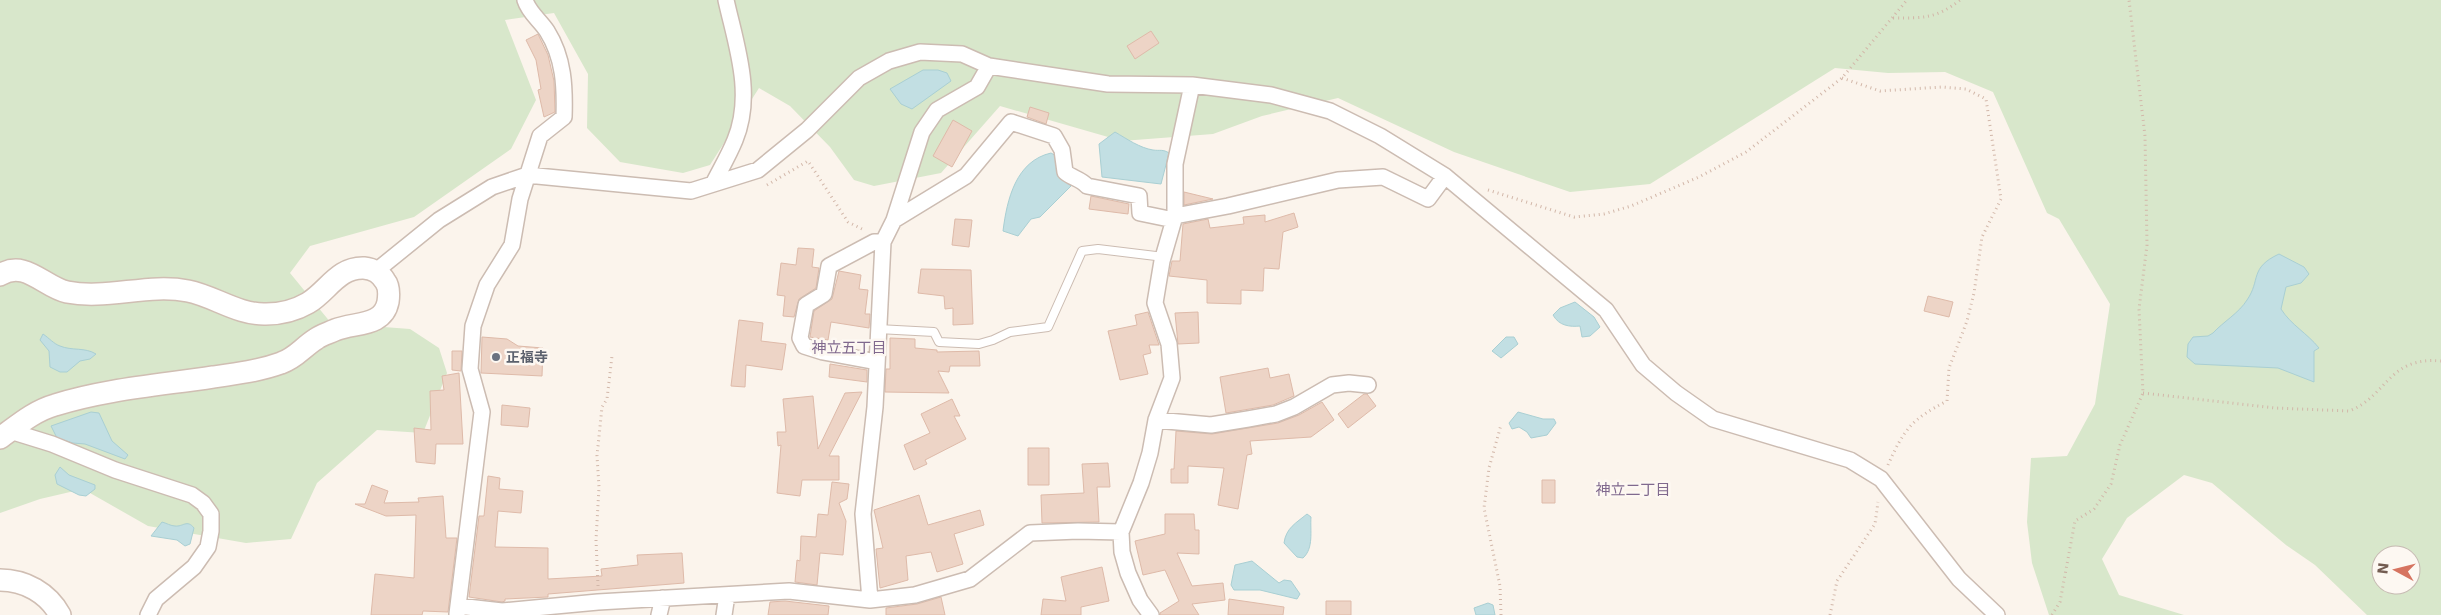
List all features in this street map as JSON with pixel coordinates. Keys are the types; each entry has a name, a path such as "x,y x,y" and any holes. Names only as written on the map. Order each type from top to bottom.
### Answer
{"street":[{"path":"525,0 559,54 565,88 564,117 540,136 527,175 512,245 487,285 473,326 470,369 482,412 458,610 502,611 598,602 789,592 870,600 915,595 970,579 1030,533 1121,532"},
{"path":"713,184 736,138 744,100 744,78 726,0"},
{"path":"376,270 446,216 492,187 527,175 691,191 758,170 807,130 859,78 889,60 920,52 962,54 989,66 1108,84 1192,85 1272,95 1330,111 1380,136 1445,176 1606,310 1643,365 1676,393 1713,419 1850,460 1881,479 1959,579 1996,615"},
{"path":"877,362 823,352 804,346 800,338 806,305 824,294 830,266 878,242 894,220 922,132 937,110 977,87 989,66"},
{"path":"1151,615 1140,600 1128,573 1122,552 1121,532 1141,483 1150,453 1156,420 1172,378 1169,344 1155,303 1174,218 1175,164 1192,85"},
{"path":"894,220 966,176 1010,122 1054,136 1062,150 1065,172 1073,179 1083,182 1087,186 1139,196 1140,214 1174,218 1338,180 1383,177 1428,199 1445,176"},
{"path":"870,600 863,514 875,407 878,329 878,242"},
{"path":"0,275 6,272 26,271 64,292 83,294 166,289 188,291 244,311 265,314 286,312 308,303 346,270 364,268 376,270 386,282 389,296 386,312 376,320 338,329 315,339 298,355 280,364 239,374 91,396 54,405 30,416 5,434"},
{"path":"1156,420 1211,425 1276,414 1294,407 1332,384 1368,385"},
{"path":"5,434 52,444 115,470 192,495 203,503 211,514 208,548 194,568 156,599 148,615"},
{"path":"0,580 13,580 33,588 53,603 60,615"},
{"path":"724,615 726,595"},
{"path":"659,615 663,598"}],"lane":[{"path":"878,329 934,332 940,342 979,344 1010,332 1048,327 1082,251 1098,249 1164,257"}],"path":[{"path":"1482,188 1574,217 1604,214 1622,209 1698,177 1746,152 1842,78 1907,0"},
{"path":"1893,18 1918,18 1944,12 1960,0"},
{"path":"2052,615 2060,602 2075,521 2094,509 2111,484 2120,444 2143,393 2139,309 2147,245 2145,136 2129,0"},
{"path":"1830,615 1837,581 1876,524 1881,479 1901,436 1921,415 1947,401 1949,368 1967,321 1974,293 1982,237 2001,198 1986,99 1966,89 1942,87 1880,91 1842,78"},
{"path":"764,186 808,161 848,222 866,231 878,242"},
{"path":"598,602 596,540 599,488 597,456 602,407 607,399 612,356"},
{"path":"2143,393 2275,408 2349,411 2359,407 2403,366 2426,360 2441,361"},
{"path":"1501,425 1489,468 1484,508 1500,586 1501,615"}],"green space":[{"path":"0,0 2441,0 2441,615 2367,615 2315,565 2286,545 2212,483 2184,475 2127,518 2102,559 2119,595 2184,615 2049,615 2032,563 2027,522 2031,458 2067,456 2095,404 2110,304 2059,219 2047,213 1993,92 1945,72 1888,73 1835,68 1650,184 1570,192 1454,152 1338,98 1262,116 1213,134 1122,141 1000,106 941,173 874,186 854,180 830,147 790,106 759,88 710,165 683,173 620,162 587,128 588,74 554,13 505,20 536,100 511,149 414,217 310,246 290,273 331,323 410,329 439,348 447,373 423,433 377,430 317,483 291,539 246,543 148,526 83,489 40,499 0,513"}],"water":[{"path":"923,70 938,70 947,73 951,81 912,109 901,104 890,89"},
{"path":"1115,132 1143,147 1169,153 1161,184 1102,177 1099,144"},
{"path":"1051,153 1058,157 1063,179 1071,186 1040,217 1031,219 1018,236 1003,231 1007,206 1015,183 1021,173 1039,157"},
{"path":"2279,254 2304,267 2309,274 2301,283 2286,287 2281,309 2289,320 2319,348 2314,351 2314,382 2278,368 2195,364 2187,357 2188,344 2193,337 2208,336 2240,309 2251,293 2259,269 2263,264"},
{"path":"1575,302 1594,317 1600,327 1590,336 1582,337 1580,326 1565,325 1558,322 1553,315 1560,308"},
{"path":"43,334 60,346 87,350 96,354 90,359 80,361 67,372 60,372 50,367 49,351 40,340"},
{"path":"1506,337 1514,337 1518,344 1501,358 1492,351"},
{"path":"91,412 99,413 112,441 128,455 125,459 85,444 73,443 57,438 51,426"},
{"path":"1518,412 1543,419 1554,419 1556,423 1547,435 1531,438 1527,432 1519,427 1512,429 1509,423"},
{"path":"60,467 69,475 95,485 95,489 86,496 79,495 57,484 55,475"},
{"path":"1307,514 1311,517 1311,539 1309,549 1303,558 1297,557 1284,543 1289,530"},
{"path":"162,522 173,526 192,525 194,528 190,544 185,546 177,540 151,536"},
{"path":"1252,561 1279,583 1284,580 1291,581 1300,594 1297,599 1260,590 1234,590 1231,585 1235,565"},
{"path":"1488,603 1493,605 1495,615 1476,615 1474,608"}],"building":[{"path":"1151,31 1159,43 1135,59 1127,46"},
{"path":"538,34 548,55 554,81 555,112 544,117 538,90 541,89 536,60 526,40"},
{"path":"1030,107 1049,113 1046,124 1027,117"},
{"path":"953,120 972,131 952,167 933,156"},
{"path":"1184,192 1213,199 1184,205"},
{"path":"1091,196 1129,204 1128,214 1089,209"},
{"path":"1294,213 1298,227 1283,232 1279,269 1264,268 1263,291 1241,290 1241,304 1207,303 1207,280 1169,276 1172,261 1180,261 1183,224 1208,219 1210,228 1244,224 1243,217 1265,215 1265,222"},
{"path":"955,219 972,220 969,247 952,245"},
{"path":"798,248 814,249 812,267 819,268 816,288 799,299 794,317 783,316 785,296 777,295 781,263 796,265"},
{"path":"921,269 971,270 973,324 953,325 953,308 945,309 944,296 918,293"},
{"path":"839,271 861,275 859,289 868,290 865,314 870,314 869,328 831,322 828,340 810,337 814,311 832,299"},
{"path":"1928,296 1953,302 1949,317 1924,311"},
{"path":"1148,312 1159,345 1149,345 1151,353 1143,355 1148,374 1120,380 1108,331 1137,325 1135,315"},
{"path":"1198,312 1199,343 1178,344 1175,313"},
{"path":"739,320 763,323 761,341 786,344 782,370 746,365 745,387 731,386"},
{"path":"482,337 507,339 518,346 543,348 542,376 481,373"},
{"path":"890,338 915,339 915,348 937,350 937,352 979,351 980,366 950,366 949,372 938,371 949,393 885,392 886,369 890,369"},
{"path":"452,351 462,351 461,371 452,370"},
{"path":"830,364 867,370 867,382 829,377"},
{"path":"1268,368 1270,378 1289,374 1294,396 1273,405 1226,413 1220,377"},
{"path":"459,373 463,444 436,444 435,464 416,462 414,428 431,430 430,391 444,390 442,376"},
{"path":"862,392 829,456 839,456 839,480 802,480 800,496 777,493 781,445 778,446 777,432 786,432 783,399 813,396 818,449 845,393"},
{"path":"1364,394 1367,394 1376,406 1348,428 1338,414"},
{"path":"952,399 960,416 954,416 966,439 925,460 927,464 914,470 904,445 930,433 921,414"},
{"path":"1322,402 1334,420 1311,437 1250,441 1252,454 1247,455 1238,509 1218,505 1224,468 1188,466 1188,483 1171,483 1171,469 1174,469 1176,431 1212,434 1278,423 1299,415"},
{"path":"502,405 530,408 528,427 501,425"},
{"path":"1028,448 1049,448 1049,485 1028,485"},
{"path":"1108,463 1110,487 1097,487 1099,522 1042,523 1041,495 1084,493 1082,464"},
{"path":"488,476 500,478 499,489 523,491 521,513 498,511 495,547 548,548 548,579 602,576 601,569 638,565 637,555 682,553 684,583 548,594 548,597 505,599 502,602 469,597 479,516 484,516"},
{"path":"1542,480 1555,480 1555,503 1542,503"},
{"path":"832,482 849,484 847,499 839,503 846,521 843,555 820,553 817,585 795,582 797,560 800,561 801,536 816,537 818,514 828,515"},
{"path":"372,485 388,491 384,503 419,502 418,498 443,496 446,538 457,538 448,612 423,611 422,615 371,615 375,574 414,578 416,515 386,516 355,504 365,504"},
{"path":"919,495 928,525 980,510 984,525 954,534 963,564 937,572 931,552 906,556 908,580 880,588 876,549 883,548 874,510"},
{"path":"1165,514 1194,514 1195,530 1199,530 1199,554 1177,553 1192,586 1223,583 1225,600 1192,604 1199,615 1160,615 1160,613 1179,601 1165,570 1143,575 1135,541 1165,534"},
{"path":"1102,567 1109,601 1081,607 1081,615 1041,615 1043,599 1066,601 1061,577"},
{"path":"941,597 945,615 886,615 886,608 917,604"},
{"path":"1229,599 1284,607 1283,615 1228,615"},
{"path":"785,601 829,606 828,615 768,615 770,602"},
{"path":"1326,601 1351,601 1351,615 1326,615"}],"place":[{"name":"正福寺","path":"496,357"}],"district":[{"name":"神立五丁目","path":"849,348"},
{"name":"神立二丁目","path":"1633,490"}]}
